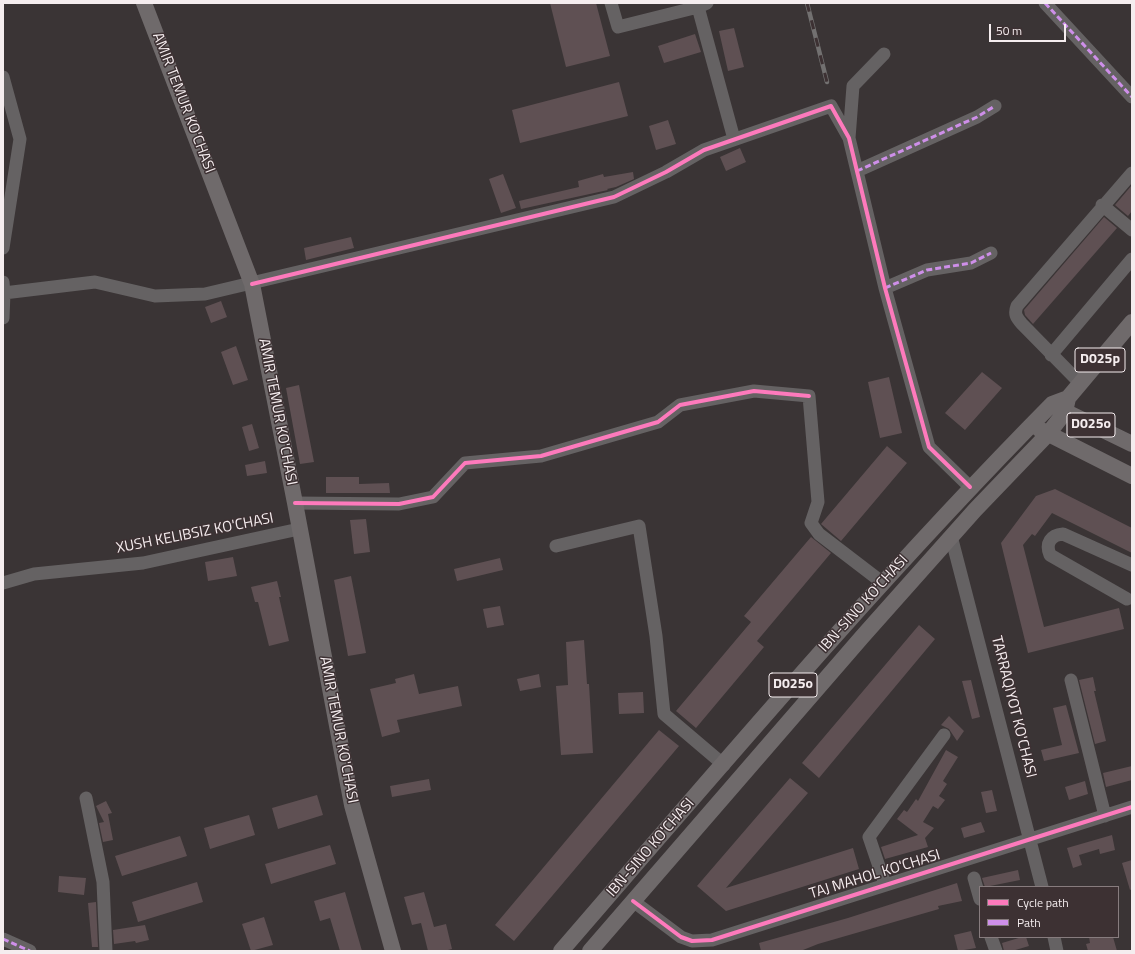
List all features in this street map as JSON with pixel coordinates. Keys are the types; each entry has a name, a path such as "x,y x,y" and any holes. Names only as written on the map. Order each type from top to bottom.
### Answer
{"main road":[{"name":"AMIR TEMUR KO'CHASI","path":"144,3 252,284 296,502 299,529 352,805 393,951"},
{"name":"IBN-SINO KO'CHASI","path":"590,951 951,536 1048,434 1062,405 1132,322"},
{"name":"IBN-SINO KO'CHASI","path":"561,951 883,583 970,487 1031,425 1062,405"},
{"name":"D025o","path":"1062,405 1132,444"},
{"name":"D025o","path":"1031,425 1048,434"},
{"path":"1048,434 1132,476"}],"street":[{"path":"611,3 618,27 703,5 734,139"},
{"path":"1046,3 1132,97"},
{"path":"849,138 853,86 884,54"},
{"path":"3,77 20,139 3,248"},
{"path":"3,318 3,287 95,282 155,296 205,294 252,284 614,196 666,172 704,150 831,106 849,138 886,288 929,447 970,487"},
{"path":"857,171 977,117 995,106"},
{"path":"1080,384 1016,317 1015,312 1017,306 1102,205 1132,172"},
{"path":"1102,205 1132,230"},
{"path":"886,288 927,270 971,264 991,253"},
{"path":"1051,355 1132,259"},
{"path":"296,502 399,504 433,496 465,463 541,456 658,422 680,405 754,391 809,396 818,502 811,523 819,534 883,583"},
{"path":"556,546 639,526 656,636 664,714 724,765"},
{"name":"XUSH KELIBSIZ KO'CHASI","path":"3,583 34,574 143,564 299,529"},
{"path":"1127,599 1050,555 1048,549 1050,539 1055,535 1063,534 1132,564"},
{"name":"TARRAQIYOT KO'CHASI","path":"951,536 1042,886"},
{"path":"1071,680 1105,816"},
{"path":"885,884 869,837 944,735"},
{"path":"86,798 103,882 106,951"},
{"name":"TAJ MAHOL KO'CHASI","path":"633,901 681,937 692,941 712,940 1132,807"},
{"path":"974,878 979,896"},
{"path":"991,938 996,951"},
{"path":"1054,938 1057,951"},
{"path":"3,939 30,951"}],"building":[{"path":"550,3 596,3 610,56 566,67"},
{"path":"734,28 744,67 728,71 719,31"},
{"path":"695,34 701,52 664,63 658,46"},
{"path":"619,82 628,116 520,143 512,110"},
{"path":"668,120 676,144 656,150 649,126"},
{"path":"740,148 746,162 726,171 720,157"},
{"path":"633,172 634,179 616,187 607,189 608,190 521,209 519,201 579,187 578,181 603,174 604,177"},
{"path":"503,174 516,208 501,213 489,179"},
{"path":"1132,185 1132,211 1128,216 1115,205"},
{"path":"1104,217 1117,228 1033,324 1025,315 1024,310"},
{"path":"351,237 354,248 306,260 304,248"},
{"path":"221,301 227,317 211,323 205,307"},
{"path":"236,346 248,380 233,385 221,352"},
{"path":"982,372 1002,388 965,430 945,413"},
{"path":"889,377 902,433 880,438 868,382"},
{"path":"299,385 314,462 300,464 286,388"},
{"path":"252,424 259,448 249,451 242,427"},
{"path":"887,446 907,463 841,541 821,524"},
{"path":"265,461 267,473 247,476 245,465"},
{"path":"326,477 359,477 359,484 389,483 390,493 326,493"},
{"path":"1055,489 1132,528 1132,553 1052,513 1035,536 1032,534 1023,545 1044,627 1119,608 1124,629 1028,653 1001,543 1036,496"},
{"path":"366,519 370,552 354,554 350,520"},
{"path":"811,537 831,553 757,641 764,647 696,728 676,711 751,622 744,616"},
{"path":"233,557 237,576 208,581 205,562"},
{"path":"500,558 503,570 457,581 454,569"},
{"path":"351,576 366,653 348,656 334,580"},
{"path":"277,581 289,641 269,646 258,602 255,602 251,587"},
{"path":"500,606 504,625 487,628 483,609"},
{"path":"919,625 935,639 819,778 802,763"},
{"path":"584,640 587,684 589,684 593,753 561,755 556,686 568,685 566,642"},
{"path":"414,674 419,694 458,686 462,706 397,720 400,732 382,737 370,689 396,683 395,679"},
{"path":"539,674 541,687 520,691 517,679"},
{"path":"1093,677 1096,691 1094,691 1106,741 1095,744 1079,680"},
{"path":"971,680 980,717 972,719 962,681"},
{"path":"643,692 644,713 619,714 618,693"},
{"path":"1066,705 1079,753 1044,761 1041,750 1062,745 1053,708"},
{"path":"949,716 964,731 957,741 949,729 941,725"},
{"path":"659,730 679,746 514,941 495,925"},
{"path":"946,750 958,757 943,781 947,784 939,796 945,800 938,809 933,806 923,822 934,828 925,838 928,847 885,859 881,847 918,835 897,819 904,810 907,812 916,799 918,801"},
{"path":"1132,766 1132,780 1106,787 1103,773"},
{"path":"790,778 808,793 726,888 853,848 859,869 726,911 697,886"},
{"path":"429,779 431,790 392,797 390,786"},
{"path":"1085,781 1088,794 1069,800 1065,787"},
{"path":"992,790 997,811 986,813 981,792"},
{"path":"317,795 323,815 278,829 272,808"},
{"path":"106,801 112,813 108,814 113,840 103,842 99,823 104,822 96,806"},
{"path":"249,815 255,835 210,849 204,828"},
{"path":"981,822 985,832 964,838 961,828"},
{"path":"1112,835 1115,850 1100,854 1099,849 1079,855 1082,865 1073,868 1067,848"},
{"path":"180,836 187,856 122,876 115,856"},
{"path":"330,845 336,864 271,884 265,864"},
{"path":"1132,860 1132,889 1130,890 1122,863"},
{"path":"1018,870 1020,880 985,886 982,878"},
{"path":"59,876 86,878 84,895 58,892"},
{"path":"197,882 203,902 138,922 132,902"},
{"path":"957,883 962,901 938,906 939,909 818,944 803,951 761,951 759,943 848,918"},
{"path":"345,892 362,951 340,951 330,918 320,921 314,901"},
{"path":"424,892 434,927 446,924 452,949 444,951 428,951 421,923 412,925 404,897"},
{"path":"96,902 98,947 92,947 88,903"},
{"path":"264,917 273,945 251,951 242,924"},
{"path":"145,925 149,940 136,943 135,941 114,944 113,930"},
{"path":"971,931 976,948 958,951 954,935"},
{"path":"1019,938 1026,938 1029,946 1012,951 1004,951 1002,943"},
{"path":"1089,938 1113,938 1117,951 1088,951 1086,944 1090,943"}],"railway":[{"path":"807,3 827,82"}],"marked path":[{"path":"1045,3 1132,97"},
{"path":"857,171 977,117 995,106"},
{"path":"885,288 927,270 971,263 991,253"},
{"path":"3,939 30,951"}],"cycle path":[{"path":"252,284 614,197 666,172 704,150 831,106 849,138 885,288 929,447 970,487"},
{"path":"295,503 399,504 433,497 465,463 541,456 658,422 680,405 754,391 809,396"},
{"path":"633,901 681,937 692,941 712,940 1132,807"}]}
